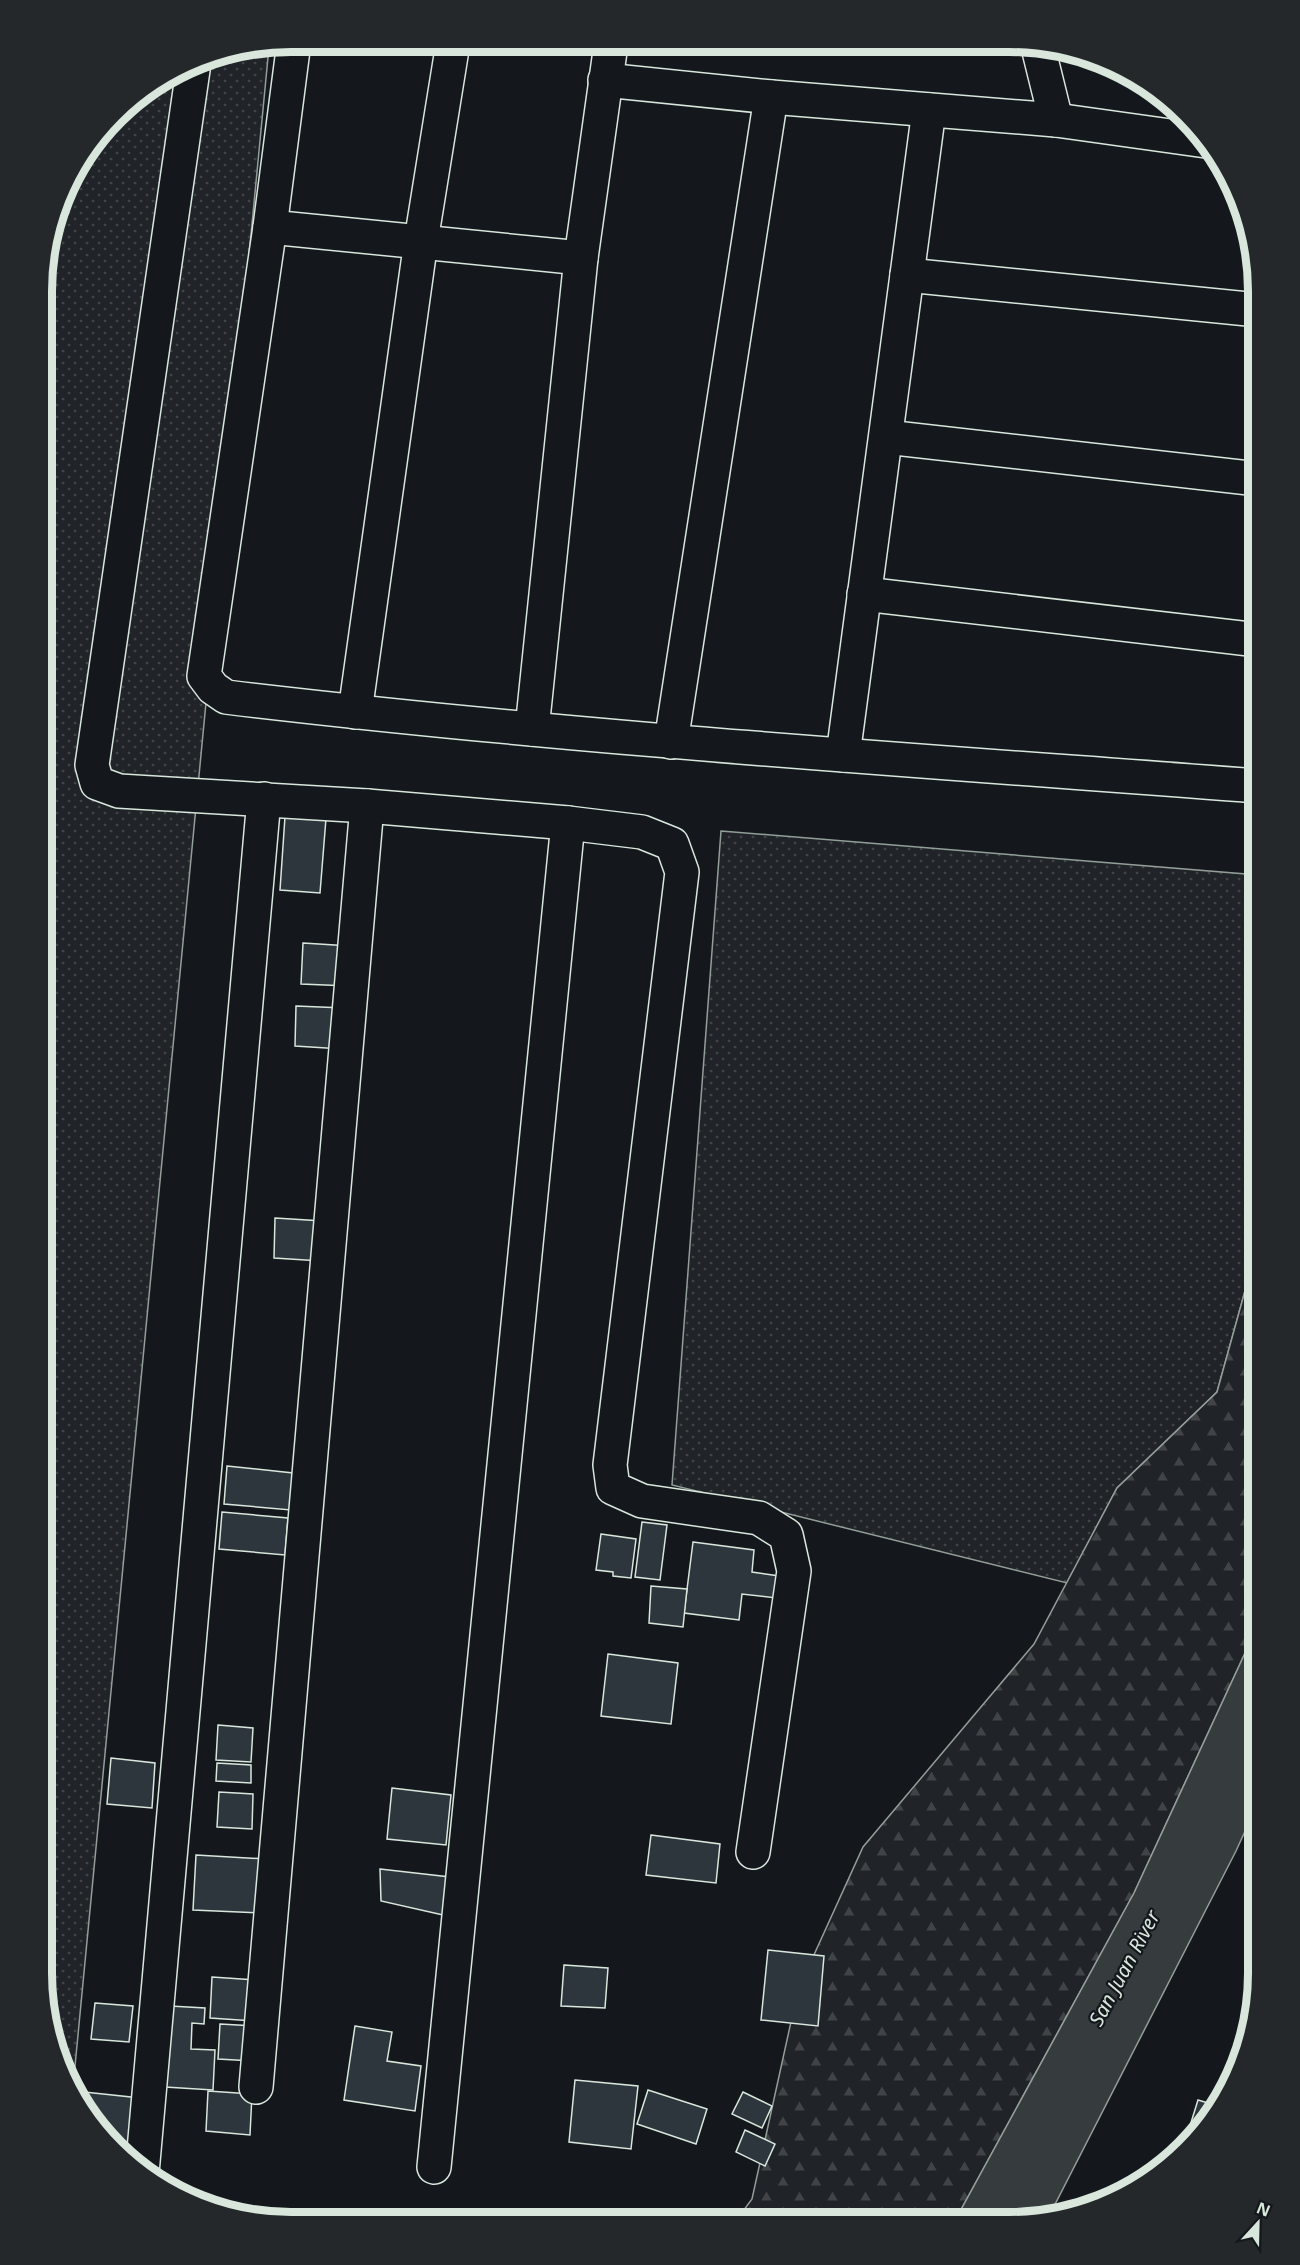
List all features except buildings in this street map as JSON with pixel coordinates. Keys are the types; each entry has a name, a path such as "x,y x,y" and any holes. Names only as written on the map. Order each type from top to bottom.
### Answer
{"street":[{"path":"293,52 270,227 204,676 213,688 226,697 532,729 671,742 1248,785"},
{"path":"355,712 421,241 452,52"},
{"path":"532,729 581,258 609,52"},
{"path":"1040,55 1056,120"},
{"path":"192,74 92,765 97,783 119,791 367,806 568,823 642,832 672,844 682,872 610,1465 613,1488 642,1501 759,1518 786,1535 794,1571 753,1851"},
{"path":"605,80 771,97 1056,120 1192,139"},
{"path":"671,742 771,97"},
{"path":"843,755 929,110"},
{"path":"270,227 581,258"},
{"path":"907,275 1248,309"},
{"path":"886,437 1248,478"},
{"path":"864,594 1248,639"},
{"path":"143,2161 264,799"},
{"path":"256,2087 367,806"},
{"path":"434,2167 568,823"}],"green space":[{"path":"268,54 74,2073 57,2020 52,1974 53,276 57,245 71,200 93,159 112,134 146,102 186,77 215,65"},
{"path":"721,831 1248,874 1248,1280 1217,1392 1117,1488 1067,1583 672,1485"},
{"path":"1248,1280 1248,1647 1134,1893 960,2212 742,2212 752,2199 798,1990 863,1847 1034,1644 1117,1488 1217,1392"}],"water":[{"name":"San Juan River","path":"1248,1647 1248,1825 1236,1851 1053,2208 1024,2212 960,2212 1134,1893"}]}
